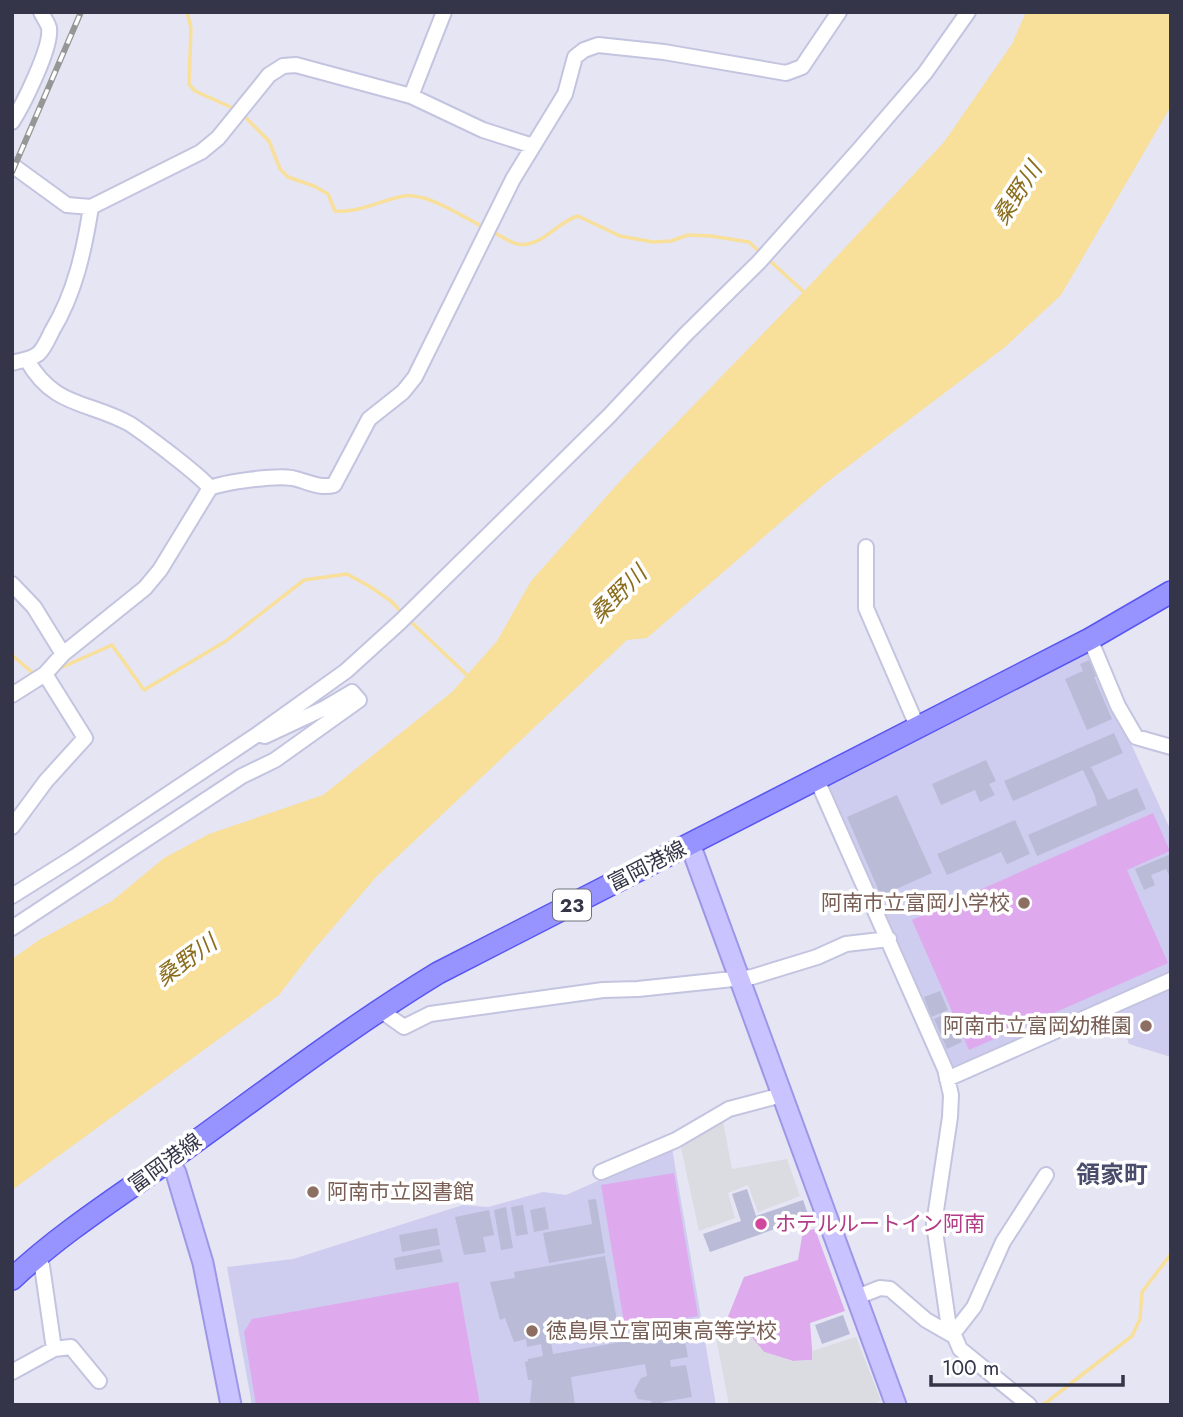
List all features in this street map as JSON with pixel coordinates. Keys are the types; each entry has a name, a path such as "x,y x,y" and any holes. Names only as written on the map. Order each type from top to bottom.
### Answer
{"main road":[{"name":"富岡港線","path":"12,1279 95,1213 380,1010 438,973 1090,639 1171,592"}],"street":[{"path":"12,122 21,108 48,44 49,27 41,12"},
{"path":"411,96 444,12"},
{"path":"12,695 45,674 63,654 145,588 160,570 210,488 222,483 289,477 324,487 334,485 369,419 403,392 415,377 513,179 565,94 575,57 598,45 664,52 786,73 802,67 839,12"},
{"path":"12,896 258,734 346,671 391,630 609,416 759,262 925,73 968,12"},
{"path":"12,165 67,205 91,207 201,152 218,138 269,75 283,66 296,65 411,96 483,130 533,146"},
{"path":"12,363 27,360 40,353 72,294 85,245 91,207"},
{"path":"27,360 49,388 71,402 131,425 210,488"},
{"path":"866,547 866,608 918,728"},
{"path":"12,584 34,607 63,654"},
{"path":"1090,639 1118,706 1136,737 1171,747"},
{"path":"12,827 46,780 85,738 45,674"},
{"path":"12,928 242,776 275,760 359,701 352,692 265,736 258,734"},
{"path":"817,780 889,939 947,1079 951,1095 934,1224 948,1321 960,1349 1029,1405"},
{"path":"690,844 896,1405"},
{"path":"380,1010 404,1027 430,1014 603,990 752,977 817,957 846,944 889,939"},
{"path":"947,1079 1171,980"},
{"path":"601,1172 676,1140 720,1112 782,1095"},
{"path":"168,1161 176,1173 203,1263 231,1405"},
{"path":"953,1335 974,1307 1003,1242 1046,1175"},
{"path":"38,1258 42,1266 54,1349"},
{"path":"857,1297 880,1288 890,1289 926,1320 953,1335"},
{"path":"12,1372 54,1349 71,1347 99,1381"}],"shaded area":[{"name":"阿南市立富岡小学校","path":"1089,652 1171,831 1171,974 953,1070 826,788"},
{"path":"1153,813 1170,851 1127,870 1168,963 969,1050 912,920"},
{"name":"阿南市立富岡幼稚園","path":"1171,984 1171,1057 1129,1044 1115,1009"},
{"path":"722,1116 732,1169 787,1159 800,1196 758,1212 748,1185 728,1193 735,1218 699,1231 680,1143"},
{"path":"672,1148 716,1405 252,1405 227,1267 293,1259 463,1205 488,1207 543,1192 566,1195"},
{"path":"674,1173 698,1316 625,1328 601,1185"},
{"path":"815,1229 845,1311 810,1323 813,1360 793,1361 764,1352 747,1332 725,1324 744,1277 798,1260 803,1231"},
{"path":"458,1282 480,1405 256,1405 244,1332 252,1319"},
{"path":"727,1326 747,1331 764,1352 793,1361 812,1360 812,1351 856,1337 881,1401 872,1405 729,1405 715,1332"}],"water":[{"name":"桑野川","path":"1026,12 1171,12 1171,106 1061,295 1005,347 826,483 647,638 627,640 376,877 279,995 12,1190 12,959 39,940 112,901 164,858 209,834 323,795 452,692 497,641 531,581 622,479 944,142 1012,44"}],"building":[{"path":"1090,660 1097,676 1094,677 1112,719 1087,730 1065,679 1083,671 1080,664"},
{"path":"1114,733 1123,753 1091,767 1108,800 1137,788 1146,809 1037,856 1028,835 1097,805 1095,796 1083,770 1013,801 1004,781"},
{"path":"986,760 996,781 989,784 995,795 980,802 975,790 941,805 932,784"},
{"path":"897,795 932,873 881,896 847,817"},
{"path":"1015,820 1030,854 1007,864 1001,852 947,875 937,854"},
{"path":"1171,854 1171,879 1166,869 1151,875 1155,885 1144,890 1135,869"},
{"path":"940,991 948,1010 931,1017 924,997"},
{"path":"949,1012 962,1042 947,1049 934,1019"},
{"path":"747,1189 756,1216 803,1200 809,1217 710,1252 703,1234 741,1221 732,1194"},
{"path":"596,1199 605,1253 549,1263 543,1233 592,1224 588,1200"},
{"path":"523,1205 528,1234 516,1236 511,1207"},
{"path":"506,1207 513,1248 501,1250 494,1210"},
{"path":"545,1207 549,1229 534,1232 530,1210"},
{"path":"489,1210 494,1235 483,1237 486,1252 464,1255 455,1217"},
{"path":"437,1228 440,1245 402,1252 399,1235"},
{"path":"440,1249 443,1262 396,1270 394,1258"},
{"path":"605,1256 619,1331 551,1343 553,1354 683,1331 688,1357 670,1360 671,1367 686,1365 692,1397 663,1402 663,1405 652,1405 651,1401 638,1399 634,1391 641,1378 647,1376 645,1364 571,1377 575,1405 530,1405 532,1382 528,1380 525,1362 543,1356 541,1344 527,1347 526,1339 514,1342 505,1318 500,1320 490,1282 515,1278 514,1272"},
{"path":"843,1315 850,1334 822,1344 815,1325"}],"waterway":[{"path":"187,12 191,28 189,84 195,91 237,110"},
{"path":"243,115 269,141 280,169 288,177 328,194 335,211 360,209 399,197 420,197 443,205 485,228"},
{"path":"492,231 514,243 526,244 542,238 578,216 620,236 653,242 671,241 688,235 711,236 749,242 762,254"},
{"path":"768,259 806,294"},
{"path":"58,669 112,645 144,690 226,641 304,580 347,574 391,601 404,615"},
{"path":"409,620 470,678"},
{"path":"12,655 34,674"},
{"path":"1043,1405 1132,1336 1140,1319 1142,1292 1171,1254"}],"railway":[{"path":"12,172 81,12"}],"place":[{"name":"阿南市立富岡小学校","path":"1024,903"},
{"name":"阿南市立富岡幼稚園","path":"1146,1026"},
{"name":"阿南市立図書館","path":"313,1192"},
{"name":"ホテルルートイン阿南","path":"761,1224"},
{"name":"徳島県立富岡東高等学校","path":"532,1331"}],"district":[{"name":"領家町","path":"1112,1174"}]}
